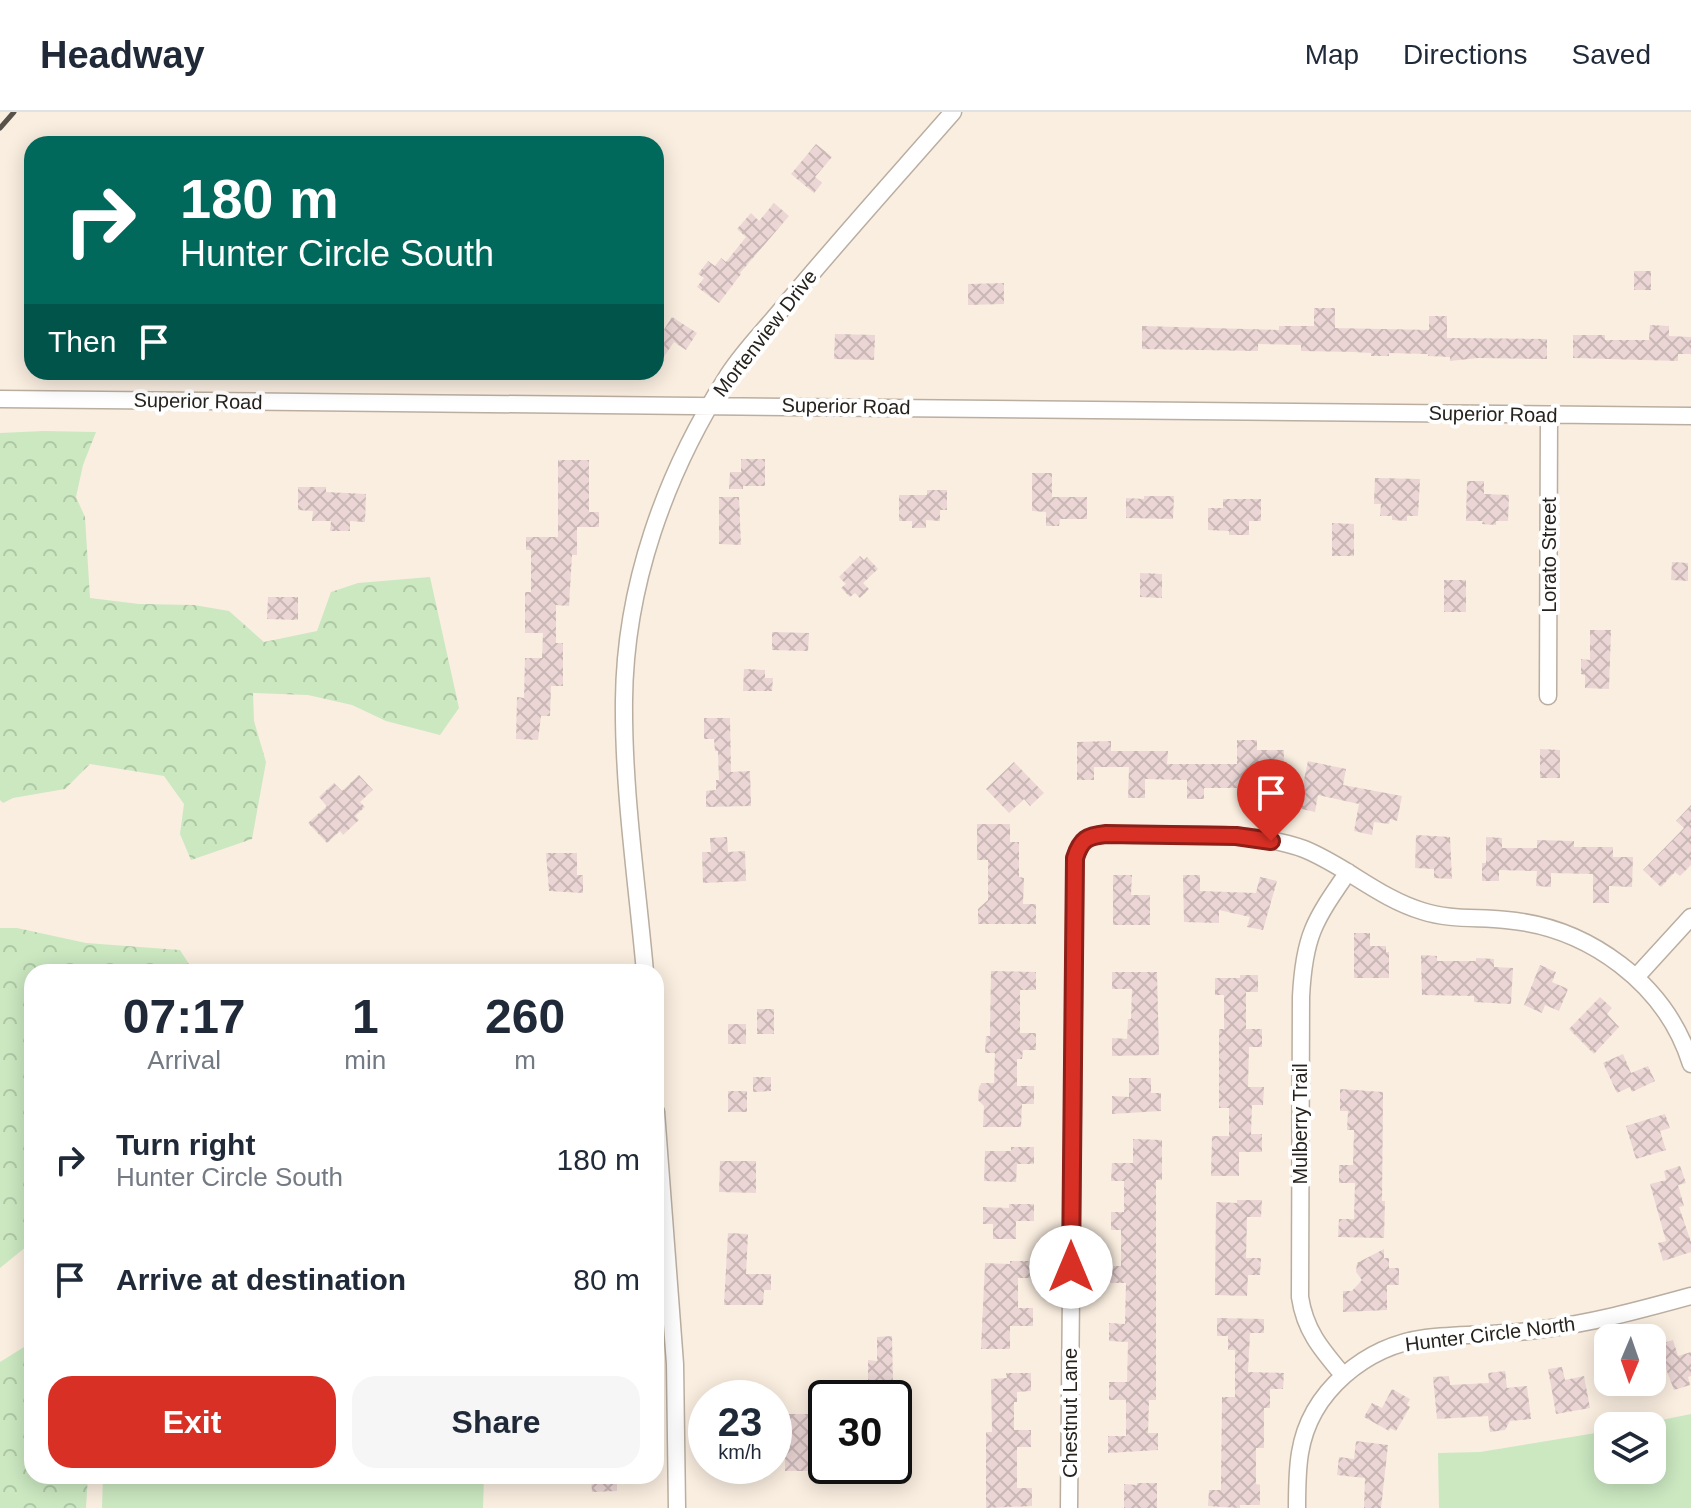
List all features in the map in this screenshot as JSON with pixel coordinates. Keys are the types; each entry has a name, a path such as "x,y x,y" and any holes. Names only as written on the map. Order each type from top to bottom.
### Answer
{"street":[{"name":"Mortenview Drive","path":"644,964 625,743 624,697 640,577 661,507 676,468 727,376 953,112"},
{"name":"Superior Road","path":"0,399 1691,416"},
{"name":"Lorato Street","path":"1548,696 1549,415"},
{"name":"Chestnut Lane","path":"1069,1508 1075,858 1083,840 1106,834 1257,838 1301,848 1348,872"},
{"path":"1348,872 1394,901 1432,914 1473,920 1506,920 1558,931 1600,950 1637,976 1673,1024 1691,1064"},
{"name":"Mulberry Trail","path":"1343,1375 1314,1340 1303,1315 1300,1297 1301,997 1303,955 1309,936 1321,909 1348,872"},
{"path":"1637,976 1691,917"},
{"path":"664,1218 675,1364 677,1508"},
{"name":"Hunter Circle North","path":"1297,1508 1300,1451 1309,1421 1343,1375 1367,1357 1390,1346 1426,1338 1471,1337 1553,1328 1691,1296"}],"green space":[{"path":"96,432 83,465 76,497 85,517 90,598 139,604 194,605 229,611 264,642 317,631 331,592 358,583 430,577 459,708 440,735 386,721 352,705 308,695 253,693 254,721 266,762 252,839 191,860 180,834 184,804 164,776 90,764 65,789 13,798 3,803 0,800 0,433"},
{"path":"0,928 17,928 86,943 180,950 189,964 24,964 24,1248 0,1268"},
{"path":"24,1347 24,1484 88,1484 86,1508 0,1508 0,1362"},
{"path":"1691,1414 1691,1508 1439,1508 1438,1453 1480,1452 1594,1433 1594,1484 1666,1484 1666,1419"},
{"path":"103,1484 484,1484 483,1508 102,1508"}],"building":[{"path":"816,144 832,157 815,177 822,183 814,193 791,174"},
{"path":"774,203 789,216 740,273 719,303 697,287 704,278 698,274 708,261 715,266 721,258 726,262 746,237 737,229 751,213 759,221"},
{"path":"1634,271 1651,271 1651,290 1634,290"},
{"path":"1004,283 1004,304 968,305 968,284"},
{"path":"1314,308 1335,308 1335,328 1429,330 1429,316 1447,316 1447,338 1547,339 1547,359 1478,358 1450,361 1450,357 1428,354 1371,356 1371,353 1301,351 1301,345 1258,344 1258,351 1142,349 1142,326 1279,330 1279,326 1314,326"},
{"path":"672,317 697,333 686,350 674,342 664,356 664,330"},
{"path":"1650,325 1669,326 1669,336 1691,337 1691,354 1678,354 1678,361 1573,358 1573,335 1605,335 1605,340 1649,340"},
{"path":"835,334 875,335 874,360 834,359"},
{"path":"741,459 765,459 765,486 729,489 730,472 741,472"},
{"path":"558,460 589,460 589,512 599,512 599,527 577,527 577,555 572,555 569,606 556,605 556,643 563,643 563,686 551,686 550,716 541,716 538,740 516,739 517,697 524,698 525,658 542,658 543,633 525,633 525,592 531,592 531,550 526,550 526,537 558,537"},
{"path":"1032,473 1052,473 1052,497 1087,497 1087,519 1060,519 1059,526 1046,526 1046,512 1032,511"},
{"path":"1375,478 1420,479 1418,516 1407,516 1407,521 1380,516 1381,504 1374,504"},
{"path":"1467,481 1484,481 1484,494 1509,495 1508,521 1496,521 1496,525 1466,521"},
{"path":"298,487 326,487 326,492 366,494 365,522 350,521 350,531 330,531 331,521 312,521 313,511 298,510"},
{"path":"927,490 947,490 947,510 940,510 940,521 926,520 926,528 912,528 912,521 899,521 899,495 927,495"},
{"path":"1144,496 1174,496 1173,519 1126,518 1126,498 1144,499"},
{"path":"719,497 739,497 741,545 719,544"},
{"path":"1223,499 1261,499 1261,521 1249,521 1249,535 1229,535 1229,531 1208,530 1208,508 1223,508"},
{"path":"1332,523 1354,524 1354,556 1332,556"},
{"path":"860,556 864,560 867,557 878,569 863,583 869,589 860,598 855,593 850,597 841,588 846,584 839,577"},
{"path":"1672,562 1688,563 1688,581 1671,580"},
{"path":"1140,573 1162,574 1162,598 1140,597"},
{"path":"1444,580 1466,580 1466,612 1444,612"},
{"path":"268,597 298,597 298,620 267,619"},
{"path":"1590,630 1611,630 1609,689 1585,688 1581,659 1590,660"},
{"path":"772,632 809,633 808,651 772,650"},
{"path":"744,669 765,670 765,678 773,678 772,691 743,691"},
{"path":"704,718 730,718 731,772 750,771 751,806 706,807 706,791 716,790 716,780 719,780 718,751 715,751 714,739 704,739"},
{"path":"1237,740 1257,740 1257,750 1284,750 1283,784 1256,784 1256,798 1237,798 1237,788 1204,788 1204,799 1187,799 1187,780 1145,779 1145,798 1128,798 1129,767 1094,767 1094,780 1077,780 1077,742 1111,741 1111,751 1168,751 1167,764 1237,764"},
{"path":"1540,749 1560,750 1560,778 1540,778"},
{"path":"1308,761 1346,769 1343,785 1402,796 1397,821 1390,819 1389,824 1374,822 1372,835 1354,831 1359,804 1318,795 1315,812 1298,808"},
{"path":"1014,762 1044,793 1030,806 1024,799 1009,813 986,789"},
{"path":"359,775 373,790 360,802 365,807 355,816 359,820 343,835 340,831 327,843 308,823 327,806 319,797 334,783 342,791"},
{"path":"1691,805 1691,865 1680,876 1675,872 1661,887 1643,870 1684,828 1676,821"},
{"path":"977,824 1010,824 1010,842 1019,842 1019,877 1024,878 1023,904 1036,904 1036,924 978,924 978,909 988,900 988,860 977,860"},
{"path":"1416,835 1450,837 1452,879 1434,878 1434,869 1415,868"},
{"path":"727,837 728,852 745,851 746,881 703,883 702,852 711,852 710,838"},
{"path":"1486,837 1502,838 1502,848 1537,848 1537,840 1574,841 1574,847 1613,847 1613,857 1633,857 1632,887 1609,886 1609,903 1593,903 1593,874 1551,873 1551,887 1536,886 1537,871 1499,870 1499,881 1482,881"},
{"path":"546,853 577,853 577,875 583,875 583,893 549,891"},
{"path":"1113,875 1132,875 1131,895 1150,895 1150,925 1113,925"},
{"path":"1183,875 1200,875 1200,891 1256,893 1260,877 1277,881 1263,930 1247,927 1250,917 1219,910 1219,923 1184,922"},
{"path":"1354,933 1370,933 1370,946 1386,946 1386,952 1389,952 1389,978 1354,978"},
{"path":"1421,955 1437,956 1437,961 1494,959 1494,967 1513,968 1511,1004 1474,1002 1474,996 1422,995"},
{"path":"1540,965 1556,972 1552,982 1568,989 1559,1011 1545,1005 1542,1013 1524,1005"},
{"path":"991,971 1036,972 1036,990 1020,990 1020,1033 1036,1033 1036,1050 1023,1050 1022,1059 1017,1059 1017,1086 1034,1086 1034,1104 1022,1104 1021,1127 983,1127 984,1106 978,1100 979,1087 982,1083 994,1083 995,1053 985,1053 986,1036 990,1036"},
{"path":"1112,972 1157,972 1159,1055 1112,1056 1112,1038 1127,1039 1132,989 1112,989"},
{"path":"1240,975 1258,975 1258,992 1246,992 1246,1029 1262,1029 1262,1047 1249,1047 1248,1087 1264,1087 1263,1105 1252,1105 1251,1134 1262,1134 1262,1152 1239,1152 1239,1176 1211,1176 1212,1136 1229,1136 1229,1108 1219,1108 1219,1029 1224,1029 1224,995 1215,995 1215,978 1240,978"},
{"path":"1600,997 1612,1008 1607,1014 1619,1027 1594,1054 1569,1029"},
{"path":"757,1009 774,1009 774,1034 757,1034"},
{"path":"728,1024 746,1024 746,1044 728,1044"},
{"path":"1623,1054 1631,1073 1648,1066 1655,1081 1632,1092 1630,1087 1617,1093 1603,1063"},
{"path":"753,1077 771,1077 771,1091 753,1092"},
{"path":"1129,1078 1151,1078 1151,1093 1161,1093 1161,1111 1112,1114 1112,1096 1129,1097"},
{"path":"1340,1089 1383,1092 1384,1238 1338,1237 1339,1219 1354,1219 1355,1183 1339,1183 1339,1165 1353,1165 1354,1130 1347,1130 1348,1111 1340,1111"},
{"path":"728,1091 747,1091 747,1112 728,1112"},
{"path":"1665,1114 1670,1128 1660,1131 1666,1150 1636,1159 1626,1126"},
{"path":"1133,1139 1162,1140 1162,1180 1156,1180 1156,1400 1149,1400 1148,1433 1158,1433 1158,1450 1108,1453 1108,1436 1126,1436 1126,1400 1109,1400 1109,1382 1127,1382 1128,1342 1109,1341 1109,1323 1125,1324 1126,1283 1110,1283 1110,1266 1121,1266 1121,1230 1111,1230 1111,1212 1124,1212 1124,1181 1111,1181 1112,1163 1133,1163"},
{"path":"1011,1147 1034,1147 1034,1164 1017,1164 1016,1182 984,1181 985,1151 1011,1151"},
{"path":"720,1161 756,1161 756,1193 719,1192"},
{"path":"1680,1166 1686,1183 1678,1185 1684,1206 1679,1207 1691,1242 1691,1252 1663,1261 1658,1243 1666,1241 1650,1184 1666,1180 1664,1171"},
{"path":"1237,1200 1262,1200 1261,1217 1247,1217 1246,1258 1261,1258 1260,1275 1248,1275 1247,1296 1215,1295 1216,1202 1237,1203"},
{"path":"1009,1204 1034,1204 1034,1221 1016,1221 1016,1239 993,1239 993,1224 983,1224 983,1207 1009,1208"},
{"path":"728,1233 748,1234 746,1274 771,1274 771,1290 764,1290 763,1305 724,1305"},
{"path":"1384,1249 1384,1258 1389,1258 1389,1268 1399,1268 1399,1285 1387,1285 1387,1310 1343,1312 1343,1291 1352,1291 1362,1280 1356,1272 1357,1263"},
{"path":"1010,1261 1033,1261 1033,1278 1018,1278 1018,1308 1033,1308 1033,1326 1010,1326 1010,1349 981,1349 985,1263 1010,1264"},
{"path":"1217,1318 1264,1319 1264,1333 1250,1333 1248,1372 1284,1373 1283,1389 1270,1389 1270,1408 1264,1408 1264,1448 1256,1448 1256,1484 1260,1485 1260,1505 1240,1505 1240,1508 1208,1506 1209,1490 1221,1490 1222,1397 1235,1397 1235,1350 1228,1350 1228,1336 1217,1336"},
{"path":"892,1336 893,1380 868,1380 868,1360 877,1361 877,1337"},
{"path":"1673,1340 1678,1356 1691,1352 1690,1385 1674,1390 1666,1369 1666,1342"},
{"path":"1562,1367 1565,1380 1584,1376 1590,1408 1556,1414 1548,1369"},
{"path":"1505,1371 1507,1388 1527,1386 1531,1419 1510,1421 1505,1430 1490,1432 1488,1416 1437,1419 1433,1377 1449,1376 1450,1385 1489,1383 1488,1373"},
{"path":"1006,1373 1031,1373 1031,1391 1017,1392 1017,1402 1014,1402 1014,1430 1031,1430 1031,1447 1017,1447 1017,1488 1032,1488 1032,1506 986,1508 986,1432 992,1432 991,1379 1007,1378"},
{"path":"1392,1389 1410,1399 1407,1405 1410,1407 1396,1431 1390,1428 1389,1431 1364,1417 1372,1403 1382,1408"},
{"path":"792,1414 808,1414 808,1471 792,1471"},
{"path":"1356,1441 1388,1445 1381,1508 1364,1508 1365,1478 1337,1475 1339,1457 1354,1459"},
{"path":"1157,1483 1157,1508 1124,1508 1124,1484"},
{"path":"592,1484 617,1484 617,1491 592,1492"}],"railway":[{"path":"0,128 14,112"}],"route":[{"path":"1071,1267 1075,858 1078,847 1090,836 1106,834 1236,836 1271,841"}]}
